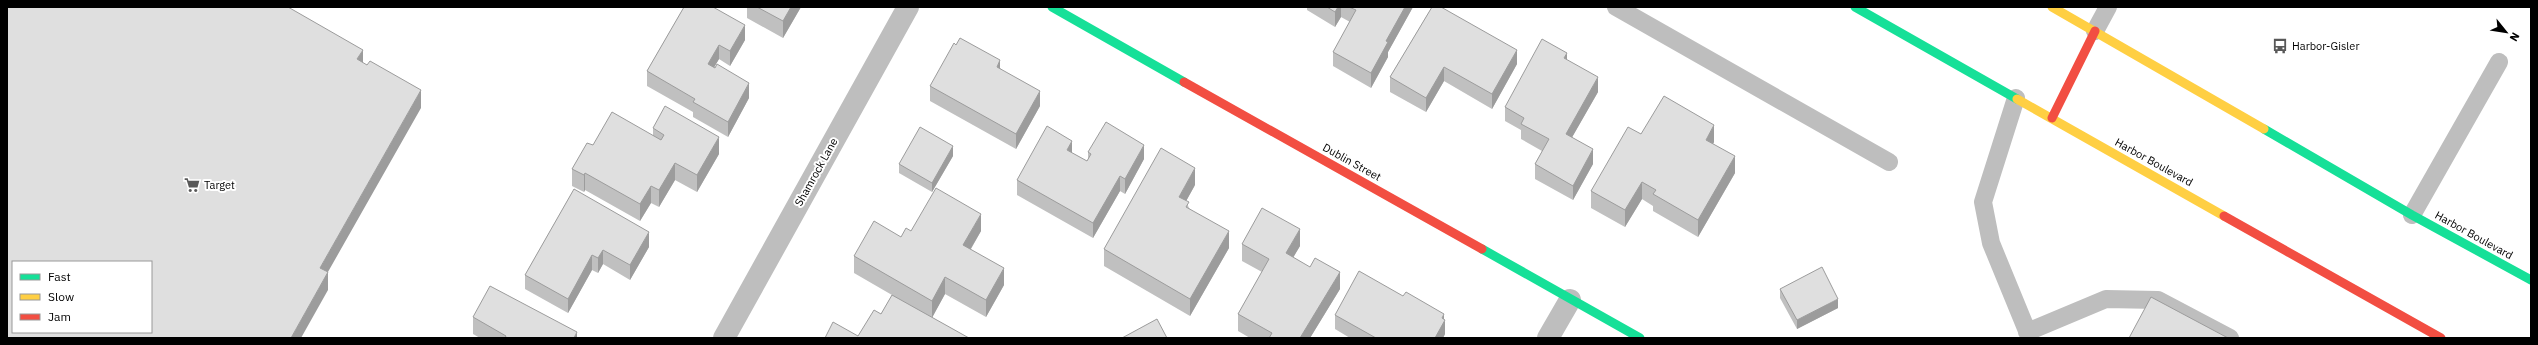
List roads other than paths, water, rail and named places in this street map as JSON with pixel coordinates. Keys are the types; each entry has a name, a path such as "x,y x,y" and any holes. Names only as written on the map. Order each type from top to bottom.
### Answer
{"main road":[{"name":"Dublin Street","path":"1052,7 1570,300 1640,338"},
{"name":"Harbor Boulevard","path":"1855,7 2441,338"},
{"name":"Harbor Boulevard","path":"2052,7 2412,215 2531,280"},
{"path":"2052,118 2094,31"}],"street":[{"name":"Shamrock Lane","path":"724,338 908,7"},
{"path":"1548,338 1570,300"}],"lane":[{"path":"1616,7 1889,162"},
{"path":"2094,31 2108,7"},
{"path":"2412,215 2499,62"},
{"path":"2016,98 1983,202 1991,243 2029,335 2106,299 2158,300 2230,338"}],"place":[{"name":"Harbor-Gisler","path":"2280,46"},
{"name":"Target","path":"192,185"}]}
